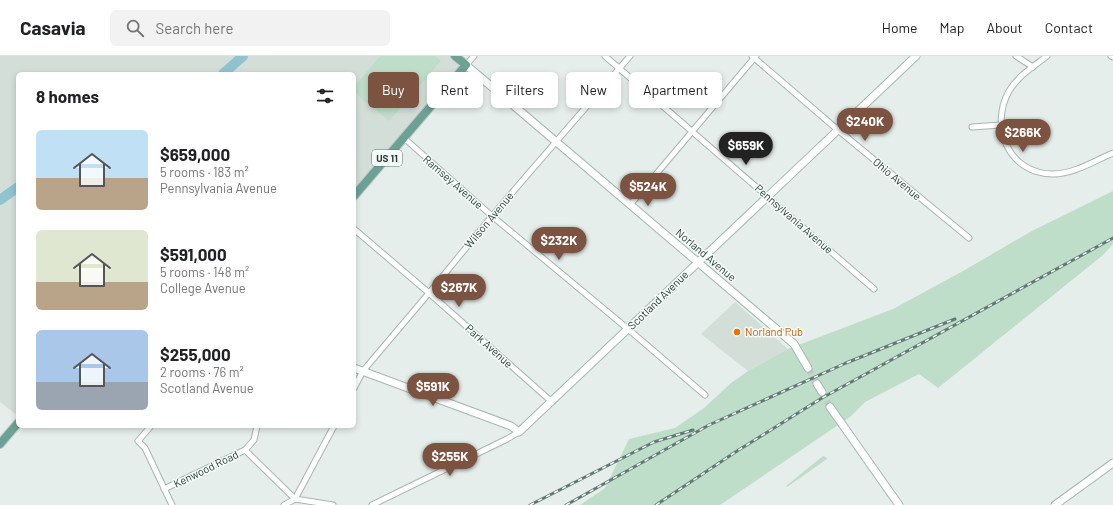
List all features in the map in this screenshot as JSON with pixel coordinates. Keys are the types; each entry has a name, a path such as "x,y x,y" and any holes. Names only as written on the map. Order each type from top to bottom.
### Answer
{"main road":[{"name":"Norland Avenue","path":"455,56 466,65"},
{"name":"US 11","path":"356,194 466,65"},
{"path":"0,444 16,425"}],"street":[{"path":"466,65 474,56"},
{"name":"Pennsylvania Avenue","path":"604,56 874,289"},
{"name":"Wilson Avenue","path":"356,384 363,371 492,216 630,56"},
{"name":"Scotland Avenue","path":"372,505 519,432 916,56"},
{"path":"1016,56 1033,67"},
{"path":"1047,56 1017,81 1010,91 1003,108 1001,125 1005,142 1017,159 1029,168 1042,173 1061,174 1072,171 1113,153"},
{"path":"630,205 693,132 754,57"},
{"name":"Ohio Avenue","path":"754,57 838,130 969,238"},
{"name":"Norland Avenue","path":"466,65 794,344 808,368"},
{"path":"972,127 1001,125"},
{"name":"Ramsey Avenue","path":"404,138 492,216 705,395"},
{"name":"Park Avenue","path":"356,231 552,402"},
{"path":"356,369 511,426 519,432"},
{"path":"817,384 822,392"},
{"path":"830,407 899,505"},
{"path":"149,428 138,441 145,448 172,505"},
{"name":"Kenwood Road","path":"164,489 245,450 254,440 257,428"},
{"path":"284,505 295,499 333,428"},
{"path":"245,450 295,499 333,505"},
{"path":"1055,505 1113,463"}],"shaded area":[{"path":"0,56 455,56 466,65 460,72 427,72 427,108 429,108 356,194 356,72 16,72 16,414 0,402"},
{"path":"735,302 788,349 748,371 701,334"}],"green space":[{"path":"380,56 435,56 441,61 431,72 427,72 427,77 419,86 419,72 368,72 368,104 356,94 356,85"},
{"path":"373,108 400,108 389,121"},
{"path":"1113,191 1113,244 1103,255 938,388 919,374 865,402 850,417 720,505 580,505 605,488 629,439 675,428 704,408 731,383 748,371 788,349 893,309 1032,231"},
{"path":"823,456 827,459 787,487 786,486"}],"waterway":[{"path":"225,72 243,56"},
{"path":"0,200 16,188"}],"tunnel":[{"path":"808,368 817,384"},
{"path":"822,392 830,407"}],"railway":[{"path":"656,505 737,451 822,398 1113,238"},
{"path":"566,505 709,425 846,363 955,319"},
{"path":"530,505 654,442 693,430"}],"place":[{"name":"Norland Pub","path":"737,332"}]}
